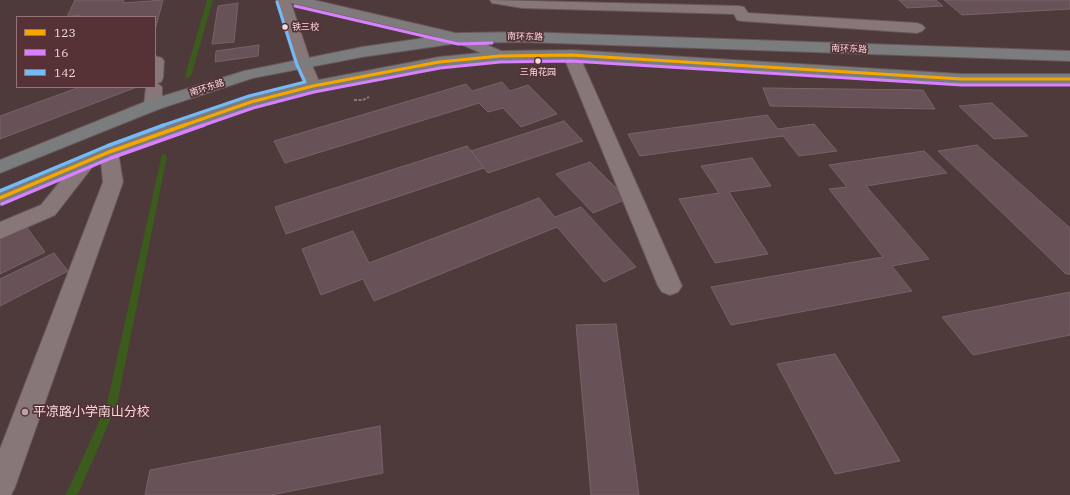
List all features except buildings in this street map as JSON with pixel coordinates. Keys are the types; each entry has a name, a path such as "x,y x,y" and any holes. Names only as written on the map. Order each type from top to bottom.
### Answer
{"highway":[{"name":"南环东路","path":"0,166 153,105 250,74 362,52 459,38 532,37 1070,56"},
{"name":"南环东路","path":"0,198 109,152 251,102 313,86 439,62 500,56 571,55 962,79 1070,79"}],"main road":[{"path":"296,0 459,38 500,56"}],"lane":[{"path":"283,0 302,63 313,86"},
{"path":"497,0 522,4 739,10 742,17 917,28"},
{"path":"571,55 670,286"},
{"path":"153,105 154,88"},
{"path":"0,486 113,182 109,152"},
{"path":"0,231 48,210 87,161"}],"waterway":[{"path":"188,76 210,0"},
{"path":"70,495 75,488 112,404 164,156"}],"transit line":[{"name":"142","path":"0,191 107,146 184,118 249,96 305,82 297,65 277,2"},
{"name":"16","path":"295,6 458,44 492,43"},
{"name":"123","path":"0,198 109,152 251,102 313,86 439,62 500,56 571,55 962,79 1070,79"},
{"name":"16","path":"2,204 111,158 253,108 314,92 440,68 500,62 571,61 962,85 1070,85"}],"place":[{"name":"铁三校","path":"285,27"},
{"name":"三角花园","path":"538,61"},
{"name":"平凉路小学南山分校","path":"25,412"}]}
